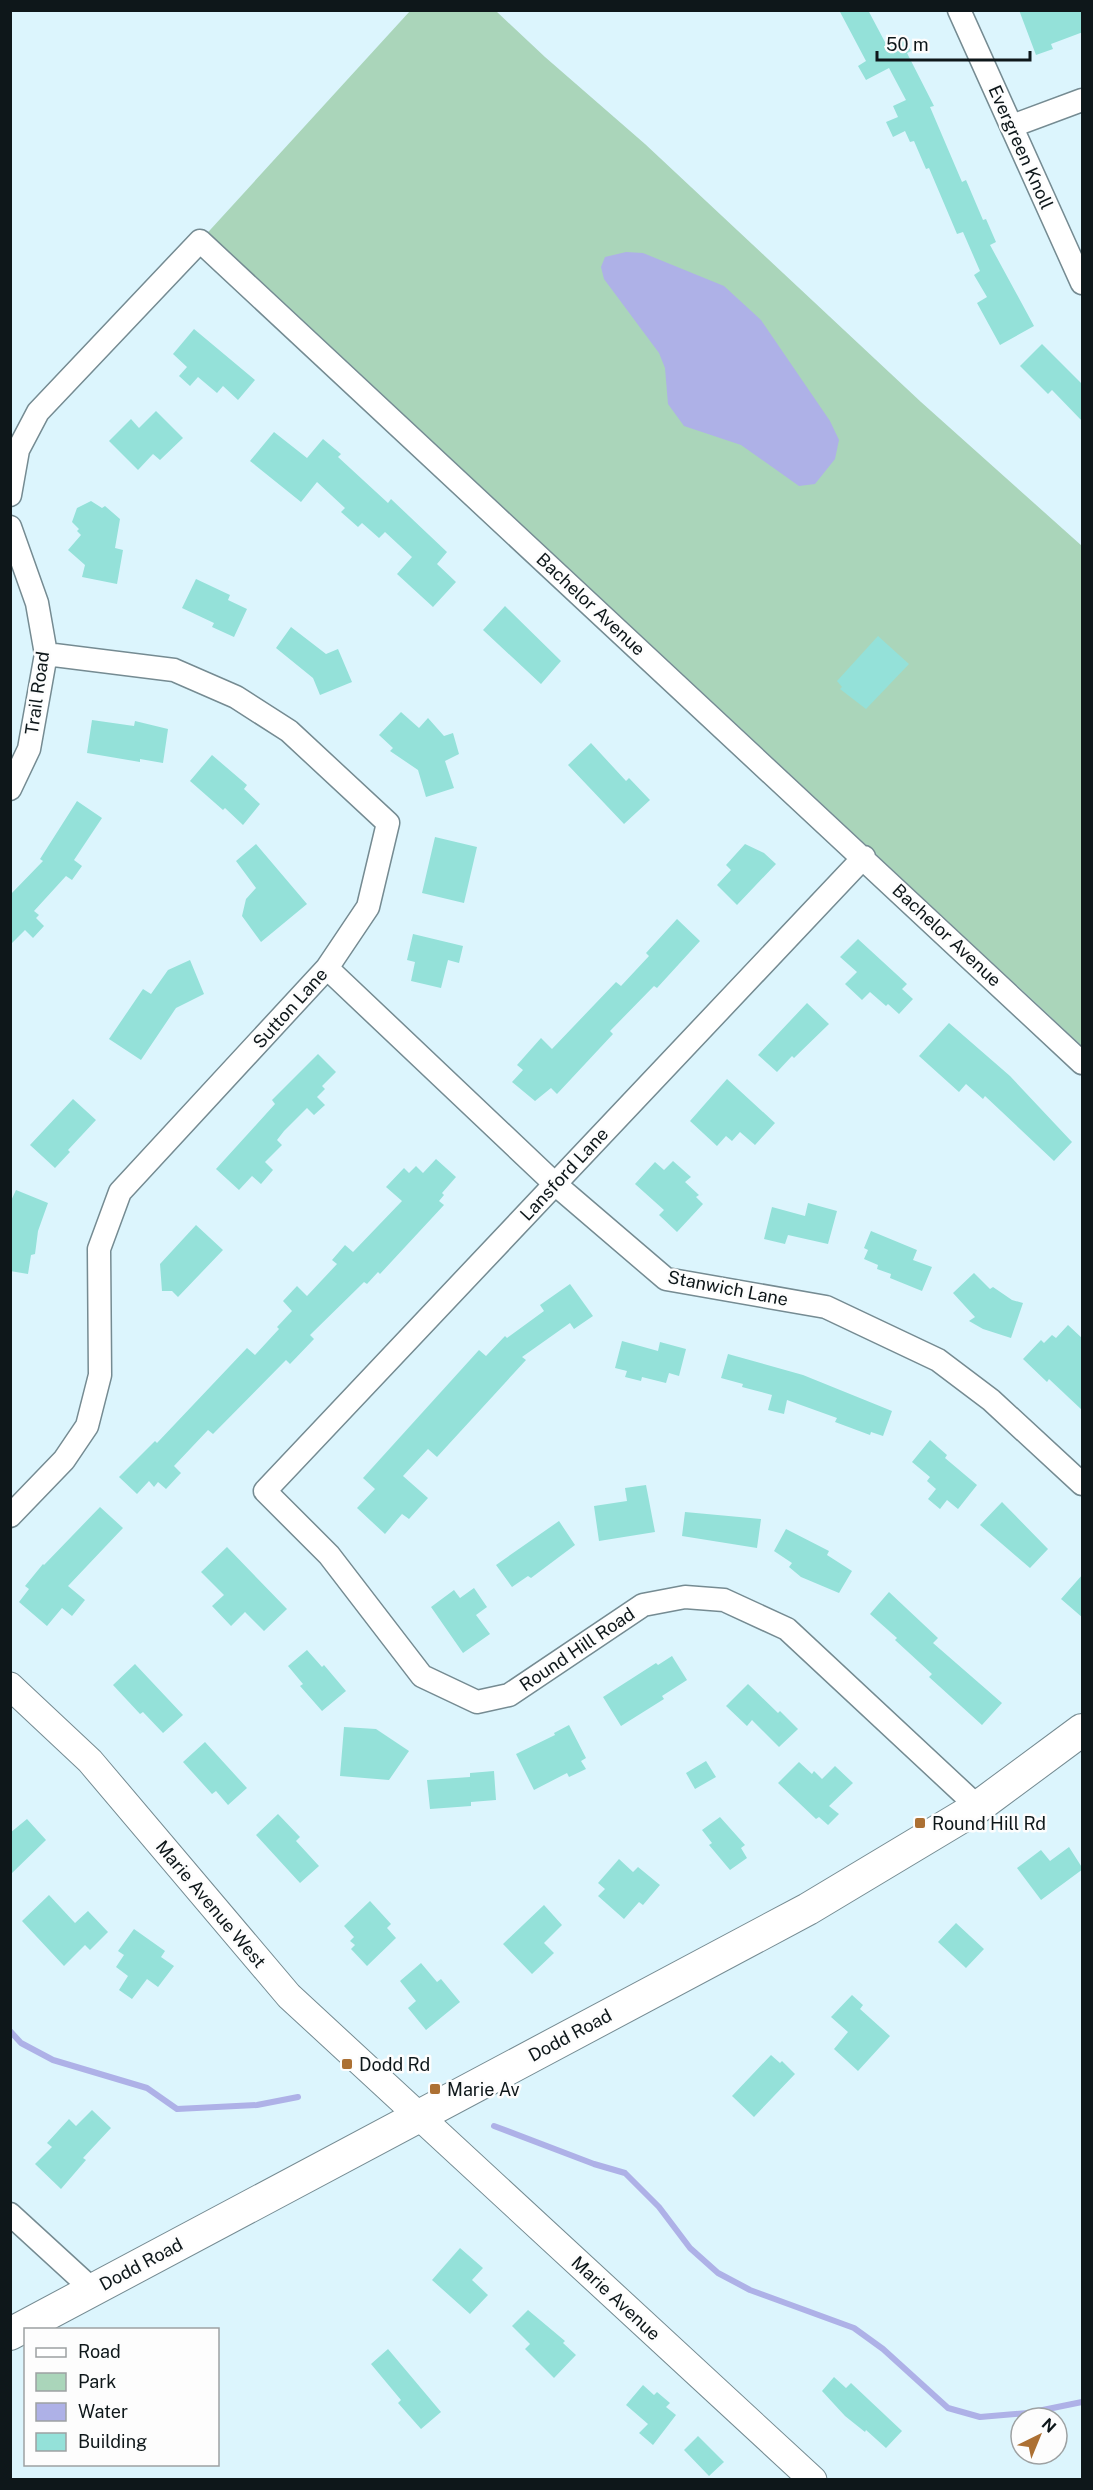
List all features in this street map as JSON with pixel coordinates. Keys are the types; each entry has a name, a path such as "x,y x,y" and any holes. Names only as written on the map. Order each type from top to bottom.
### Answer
{"main road":[{"name":"Dodd Road","path":"10,2334 808,1909 978,1807 1083,1730"}],"street":[{"name":"Evergreen Knoll","path":"959,10 1083,283"},
{"path":"1012,126 1083,100"},
{"name":"Bachelor Avenue","path":"10,495 18,450 38,412 200,241 1083,1063"},
{"name":"Trail Road","path":"10,527 37,603 46,654 29,749 10,789"},
{"name":"Sutton Lane","path":"10,1516 64,1460 87,1426 100,1375 99,1249 120,1192 327,968 368,907 388,823 289,731 236,697 174,670 46,654"},
{"name":"Lansford Lane","path":"265,1491 864,857"},
{"name":"Stanwich Lane","path":"327,968 555,1184 666,1279 826,1307 939,1360 991,1400 1083,1484"},
{"name":"Round Hill Road","path":"265,1491 329,1555 422,1676 477,1702 509,1695 643,1605 685,1597 724,1599 787,1629 978,1807"},
{"name":"Marie Avenue West","path":"10,1686 90,1761 289,1996 418,2116"},
{"name":"Marie Avenue","path":"418,2116 813,2480"},
{"path":"10,2214 93,2290"}],"green space":[{"path":"410,11 496,11 645,144 921,402 1082,546 1082,1046 222,245 200,241"}],"water":[{"path":"626,252 643,253 724,286 761,320 830,421 839,440 835,459 815,484 799,486 741,445 684,426 668,404 665,368 659,353 604,279 601,267 605,257"}],"building":[{"path":"839,10 868,10 886,44 902,36 911,51 907,53 934,106 930,107 962,182 966,180 983,220 986,219 996,242 990,245 1034,326 1000,345 977,303 987,297 974,275 980,271 963,232 957,234 929,168 926,169 914,141 910,142 905,131 893,137 886,122 898,117 893,106 906,100 889,68 866,80 858,66 866,61"},
{"path":"1019,10 1083,10 1083,32 1051,44 1053,49 1036,55"},
{"path":"194,329 255,380 238,400 223,386 217,393 198,377 190,386 179,376 187,367 173,354"},
{"path":"1042,344 1083,385 1083,422 1052,390 1048,394 1020,366"},
{"path":"156,411 183,438 160,460 153,454 138,470 109,441 131,419 139,428"},
{"path":"274,432 307,458 323,439 341,454 338,457 388,503 391,499 447,552 437,564 456,582 433,607 397,574 412,557 385,532 379,538 362,523 358,527 341,512 345,508 317,482 301,502 250,461"},
{"path":"91,501 102,508 105,506 120,519 115,548 123,550 117,584 82,577 85,565 68,550 81,535 72,522 77,508"},
{"path":"196,579 230,595 228,600 247,609 234,637 212,627 214,623 182,608"},
{"path":"505,606 561,661 541,684 483,630"},
{"path":"291,627 326,654 338,649 352,682 320,695 313,678 276,648"},
{"path":"878,636 909,664 866,709 840,689 842,687 837,681"},
{"path":"401,712 419,728 428,718 444,736 453,733 459,754 445,761 454,788 426,797 418,770 390,751 393,748 379,735"},
{"path":"92,720 134,726 135,721 168,729 163,763 140,759 140,762 87,753"},
{"path":"591,743 626,781 629,778 650,800 624,824 568,765"},
{"path":"212,755 247,785 244,789 260,804 243,825 190,781"},
{"path":"77,801 102,818 74,860 82,866 72,880 66,876 34,911 39,915 36,918 44,926 33,938 25,930 10,945 10,895 43,861 40,859"},
{"path":"435,837 477,847 464,903 422,893"},
{"path":"256,844 307,904 261,942 242,916 246,899 256,888 236,861"},
{"path":"745,844 764,853 776,864 737,905 717,885 731,870 726,865"},
{"path":"677,919 700,941 657,988 654,986 610,1031 613,1034 557,1094 551,1088 535,1101 512,1082 523,1070 517,1065 541,1038 552,1049 616,982 621,986 649,956 646,953"},
{"path":"413,934 463,946 459,963 448,960 441,988 411,981 415,962 407,960"},
{"path":"858,939 907,984 902,989 913,999 899,1014 870,992 862,1000 845,984 857,972 840,957"},
{"path":"190,960 204,994 176,1008 141,1060 109,1039 143,989 151,994 168,970"},
{"path":"807,1003 829,1024 777,1072 758,1055"},
{"path":"949,1023 1010,1076 1072,1142 1054,1161 985,1096 983,1099 966,1084 959,1092 919,1056"},
{"path":"318,1054 336,1072 322,1086 325,1089 317,1097 325,1105 314,1115 307,1108 284,1131 277,1140 282,1145 265,1162 273,1170 261,1184 252,1176 239,1190 216,1169 275,1104 272,1100"},
{"path":"727,1079 775,1123 755,1145 740,1132 732,1141 726,1136 717,1146 690,1121"},
{"path":"73,1099 96,1120 68,1150 70,1152 55,1168 30,1145"},
{"path":"436,1159 456,1177 442,1193 444,1195 439,1201 444,1205 380,1274 378,1272 367,1284 364,1282 310,1335 314,1339 290,1364 286,1360 213,1434 208,1430 174,1466 181,1473 166,1489 158,1482 154,1487 149,1481 137,1494 119,1477 155,1441 157,1443 247,1348 255,1355 292,1311 283,1301 297,1286 307,1296 337,1264 332,1260 345,1245 353,1252 402,1201 386,1187 404,1168 409,1173 416,1166 423,1173"},
{"path":"673,1161 691,1177 685,1182 699,1195 696,1197 703,1204 677,1232 659,1215 664,1210 635,1184 655,1162 664,1170"},
{"path":"16,1190 48,1203 38,1231 35,1254 31,1255 28,1274 10,1271 10,1203"},
{"path":"808,1203 837,1211 828,1244 788,1235 785,1244 764,1239 772,1207 805,1216"},
{"path":"196,1225 223,1250 178,1297 172,1291 162,1291 160,1264"},
{"path":"871,1231 917,1250 913,1260 932,1267 922,1291 890,1278 891,1274 877,1269 878,1265 864,1259 868,1250 864,1248"},
{"path":"974,1273 990,1289 993,1287 1012,1300 1023,1303 1011,1338 983,1329 969,1321 975,1317 953,1293"},
{"path":"570,1284 593,1316 574,1329 570,1323 522,1357 526,1360 437,1457 428,1449 403,1476 428,1498 409,1519 402,1514 385,1534 357,1508 375,1489 363,1478 479,1350 486,1356 505,1336 507,1338 544,1311 540,1305"},
{"path":"1068,1325 1083,1339 1083,1411 1049,1379 1047,1382 1023,1359 1041,1340 1044,1343 1052,1335 1056,1338"},
{"path":"622,1341 658,1351 660,1342 686,1349 679,1376 669,1373 666,1383 642,1377 641,1381 625,1377 627,1371 615,1368"},
{"path":"728,1354 803,1375 892,1411 883,1436 871,1432 870,1435 835,1422 837,1418 787,1400 784,1414 768,1410 772,1395 742,1387 743,1384 721,1378"},
{"path":"930,1440 947,1455 945,1458 977,1485 958,1509 947,1500 940,1509 928,1499 936,1489 927,1481 930,1477 912,1462"},
{"path":"646,1485 655,1532 599,1541 594,1506 627,1501 625,1488"},
{"path":"1002,1502 1048,1549 1030,1568 980,1525"},
{"path":"100,1507 123,1528 68,1586 85,1600 72,1616 62,1608 47,1626 19,1602 29,1589 25,1586 43,1564"},
{"path":"685,1512 761,1519 757,1548 682,1536"},
{"path":"559,1521 575,1545 531,1578 528,1576 512,1587 496,1565"},
{"path":"786,1529 829,1551 827,1555 852,1571 839,1593 801,1577 789,1567 792,1563 774,1551"},
{"path":"227,1547 287,1609 264,1631 245,1612 231,1626 212,1606 224,1595 201,1572"},
{"path":"1083,1574 1083,1618 1061,1599"},
{"path":"474,1588 487,1607 476,1615 490,1634 463,1653 431,1607 454,1590 460,1598"},
{"path":"889,1592 938,1638 933,1643 1002,1703 982,1725 929,1677 932,1674 870,1614"},
{"path":"307,1650 322,1667 324,1665 346,1691 322,1711 300,1686 303,1684 288,1666"},
{"path":"672,1656 687,1680 662,1696 664,1699 621,1726 603,1697 656,1663 658,1665"},
{"path":"135,1664 183,1715 163,1733 143,1712 140,1714 113,1685"},
{"path":"748,1684 798,1729 779,1747 752,1720 747,1726 726,1706"},
{"path":"569,1725 586,1758 581,1761 586,1769 569,1777 567,1773 534,1790 516,1754 555,1735 554,1733"},
{"path":"344,1727 376,1729 409,1751 389,1780 340,1776"},
{"path":"205,1742 247,1788 228,1805 216,1791 212,1794 183,1762"},
{"path":"706,1761 716,1777 695,1789 686,1773"},
{"path":"799,1762 812,1774 814,1771 822,1779 835,1766 853,1783 829,1806 839,1814 828,1825 819,1817 816,1819 778,1783"},
{"path":"494,1771 496,1800 471,1802 471,1806 430,1809 427,1780 470,1777 470,1773"},
{"path":"278,1814 300,1837 296,1841 319,1866 300,1883 256,1835"},
{"path":"720,1817 745,1845 741,1848 747,1858 730,1870 709,1845 712,1843 702,1830"},
{"path":"27,1819 46,1840 10,1875 10,1833"},
{"path":"1069,1847 1083,1869 1041,1900 1017,1868 1041,1850 1050,1861"},
{"path":"619,1859 633,1872 638,1867 660,1885 643,1905 639,1902 624,1919 598,1896 605,1889 598,1883"},
{"path":"49,1895 75,1923 88,1911 108,1932 90,1950 85,1945 64,1966 22,1921"},
{"path":"370,1901 391,1924 387,1928 396,1938 367,1966 351,1949 355,1945 350,1941 354,1937 344,1926"},
{"path":"544,1905 562,1925 544,1943 554,1953 532,1974 503,1944"},
{"path":"956,1923 984,1949 966,1968 938,1942"},
{"path":"134,1929 165,1951 161,1957 174,1966 158,1987 147,1979 132,1999 119,1990 128,1976 116,1967 124,1955 118,1951"},
{"path":"421,1963 437,1982 441,1979 460,2002 426,2030 408,2008 416,2001 400,1981"},
{"path":"852,1995 863,2005 860,2009 890,2036 858,2071 834,2049 848,2032 831,2017"},
{"path":"771,2055 780,2063 782,2061 795,2074 754,2117 732,2096"},
{"path":"92,2110 111,2128 83,2158 86,2160 61,2189 35,2164 52,2147 47,2143 69,2119 76,2126"},
{"path":"460,2248 483,2268 472,2280 488,2295 470,2314 432,2280"},
{"path":"528,2310 565,2341 563,2343 576,2355 554,2378 525,2349 530,2344 512,2326"},
{"path":"388,2349 441,2412 421,2429 398,2403 401,2400 371,2364"},
{"path":"834,2377 846,2388 851,2383 902,2431 886,2448 866,2430 865,2432 845,2416 822,2391"},
{"path":"643,2385 654,2395 657,2392 670,2403 666,2407 676,2415 653,2445 639,2433 648,2424 626,2405"},
{"path":"698,2436 724,2462 709,2476 684,2450"}],"waterway":[{"path":"10,2031 21,2043 53,2060 147,2088 177,2109 257,2105 298,2097"},
{"path":"494,2126 594,2164 625,2173 659,2207 690,2248 718,2273 750,2290 854,2328 883,2349 948,2408 980,2417 1028,2413 1082,2402"}],"place":[{"name":"Round Hill Rd","path":"920,1823"},
{"name":"Dodd Rd","path":"347,2064"},
{"name":"Marie Av","path":"435,2089"}]}
